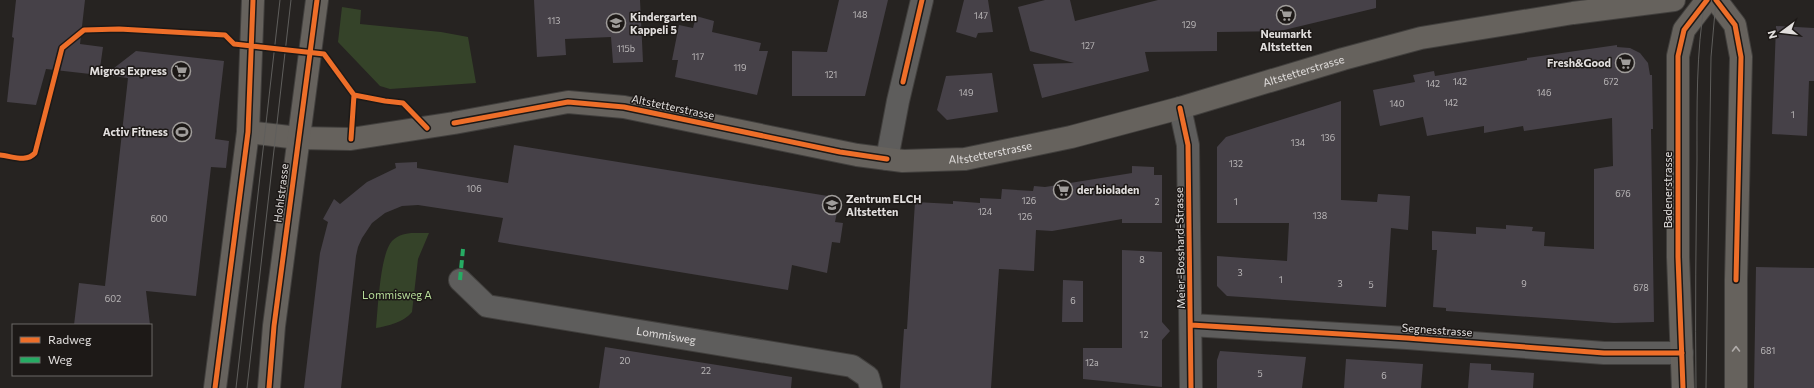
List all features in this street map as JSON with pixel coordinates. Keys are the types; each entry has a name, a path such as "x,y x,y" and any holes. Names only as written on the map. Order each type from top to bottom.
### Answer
{"street":[{"path":"215,388 248,132 253,0"},
{"name":"Hohlstrasse","path":"269,388 274,326 317,0"},
{"path":"887,159 898,101 922,0"},
{"name":"Altstetterstrasse","path":"248,132 298,138 351,139 388,134 568,102 624,107 840,152 887,159 933,161 965,159 1071,137 1180,108 1342,59 1421,38 1557,16 1674,0"},
{"name":"Badenerstrasse","path":"1683,388 1678,257 1678,56 1684,30 1707,0"},
{"path":"1716,0 1735,25 1741,57 1736,280 1736,388"},
{"name":"Meier-Bosshard-Strasse","path":"1180,108 1188,145 1191,388"},
{"name":"Lommisweg","path":"460,280 487,306 852,366 868,377 871,388"},
{"name":"Segnesstrasse","path":"1191,325 1407,338 1604,353 1682,353"}],"green space":[{"path":"342,7 361,10 360,24 441,32 468,37 476,83 390,89 380,86 338,42"},
{"name":"Lommisweg A","path":"414,233 429,233 418,259 412,312 405,318 391,325 376,328 380,282 388,248 392,241 397,237"}],"building":[{"path":"16,0 85,0 80,44 103,47 99,75 46,69 36,105 7,102 14,38 12,37"},
{"path":"534,0 640,0 643,62 613,63 611,37 565,39 566,55 537,57"},
{"path":"839,0 888,0 865,96 792,96 792,51 827,52"},
{"path":"964,0 988,0 993,32 978,33 976,38 956,32"},
{"path":"1045,0 1070,0 1075,21 1158,0 1376,0 1376,8 1280,31 1217,32 1217,51 1145,52 1149,71 1042,98 1033,64 1074,63 1030,51 1018,7"},
{"path":"696,16 714,21 712,32 761,43 759,51 768,51 757,95 675,77 678,60 672,60 679,25 693,28"},
{"path":"1776,26 1814,28 1814,81 1809,81 1807,136 1772,134"},
{"path":"1617,45 1617,47 1630,48 1640,53 1648,63 1650,75 1652,75 1653,129 1651,129 1654,322 1614,323 1446,311 1446,308 1433,307 1437,250 1432,250 1432,231 1476,234 1476,227 1506,229 1506,225 1533,227 1532,231 1545,232 1544,246 1594,249 1594,169 1613,166 1612,118 1524,131 1523,126 1484,133 1484,126 1427,136 1423,117 1380,126 1373,90 1415,82 1413,75 1434,71 1435,76 1527,60 1527,58"},
{"path":"136,51 224,61 215,139 229,141 226,168 211,167 196,296 146,291 150,324 74,324 79,283 105,286 128,78 105,75"},
{"path":"992,73 998,112 947,120 937,110 946,76"},
{"path":"1341,101 1341,200 1377,202 1378,194 1410,196 1408,230 1391,228 1386,307 1227,296 1217,286 1217,256 1287,261 1289,223 1217,223 1217,147 1226,137"},
{"path":"514,145 840,198 835,222 843,223 840,243 832,242 827,273 792,265 788,290 498,242 503,218 418,205 402,206 385,213 372,223 358,247 341,388 304,388 320,253 328,222 323,219 334,199 340,204 367,182 396,168 395,163 417,162 417,168 508,183"},
{"path":"1132,166 1154,167 1154,175 1162,175 1162,223 1122,223 1122,219 1052,231 1036,230 1034,271 999,269 991,388 900,388 904,329 907,329 915,202 953,204 953,201 980,203 980,198 1001,199 1002,189 1033,191 1034,186 1045,187 1132,173"},
{"path":"1122,250 1162,252 1162,322 1170,331 1162,340 1162,387 1083,379 1083,348 1122,348"},
{"path":"1756,267 1814,268 1814,388 1754,388"},
{"path":"1063,280 1083,281 1083,322 1062,322"},
{"path":"605,347 792,377 791,388 599,388"},
{"path":"1220,351 1306,357 1302,388 1217,388 1217,360"},
{"path":"1346,359 1423,364 1421,388 1344,388"},
{"path":"1470,363 1491,364 1491,370 1534,373 1533,388 1468,388"}],"tram line":[{"path":"236,388 280,0"},
{"path":"247,388 291,0"},
{"path":"1696,388 1697,100 1700,40 1705,0"},
{"path":"1706,388 1711,57 1716,0"}],"marked path":[{"path":"460,280 463,249"}],"cycle path":[{"path":"215,388 248,132 253,0"},
{"path":"269,388 274,326 317,0"},
{"path":"903,82 922,0"},
{"path":"1683,388 1678,257 1678,56 1684,30 1707,0"},
{"path":"1716,0 1735,25 1741,57 1736,280"},
{"path":"0,155 27,158 35,153 62,48 84,30 119,29 225,35 234,44 324,54 354,95 351,139"},
{"path":"354,95 403,103 427,128"},
{"path":"454,123 568,102 624,107 840,152 887,159"},
{"path":"1180,108 1188,145 1191,388"},
{"path":"1191,325 1407,338 1604,353 1682,353"}],"place":[{"name":"Neumarkt Altstetten","path":"1286,15"},
{"name":"Kindergarten Kappeli 5","path":"616,23"},
{"name":"Fresh&Good","path":"1625,63"},
{"name":"Migros Express","path":"181,71"},
{"name":"Activ Fitness","path":"182,132"},
{"name":"der bioladen","path":"1063,190"},
{"name":"Zentrum ELCH Altstetten","path":"832,205"}]}
